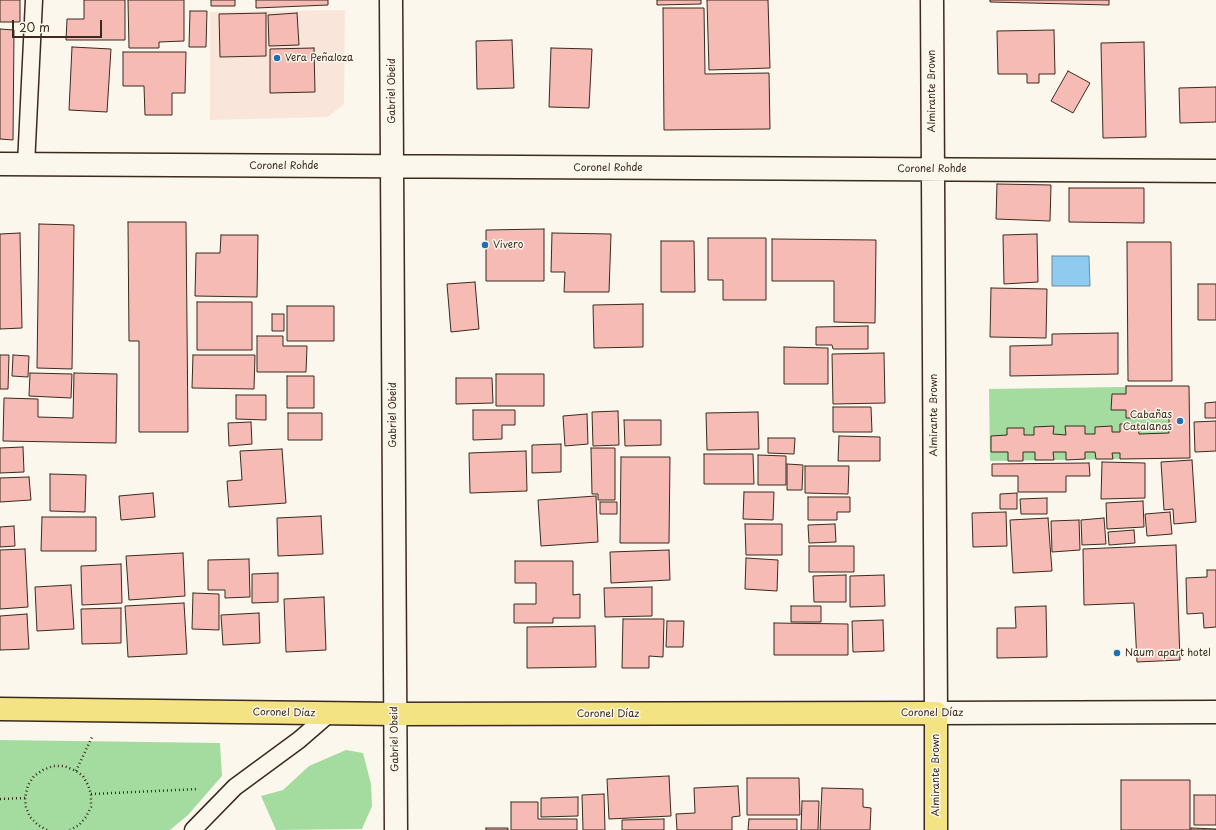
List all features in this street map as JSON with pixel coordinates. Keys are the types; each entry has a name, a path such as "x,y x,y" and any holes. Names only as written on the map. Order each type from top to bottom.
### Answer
{"main road":[{"name":"Coronel Díaz","path":"0,709 329,714 936,713"},
{"name":"Almirante Brown","path":"936,713 936,830"}],"street":[{"name":"Gabriel Obeid","path":"391,0 394,714 396,830"},
{"name":"Almirante Brown","path":"932,0 936,713"},
{"name":"Coronel Rohde","path":"0,164 1216,171"},
{"name":"Coronel Díaz","path":"936,713 1216,712"}],"lane":[{"path":"26,165 34,0"},
{"path":"193,830 235,787 299,740 329,714"}],"path":[{"path":"76,771 105,710"},
{"path":"47,830 38,825 30,817 26,807 25,798 28,785 34,776 43,770 53,766 64,766 76,771 86,781 91,794 91,807 86,817 79,825 70,830"},
{"path":"91,794 235,787"},
{"path":"0,799 25,798"}],"shaded area":[{"name":"Vera Peñaloza","path":"345,10 344,104 328,117 210,120 210,12"}],"green space":[{"path":"1189,386 1190,458 990,461 989,389"},
{"path":"0,740 220,743 222,776 188,815 170,830 0,830"},
{"path":"346,750 363,753 371,784 372,806 362,829 276,830 261,796 283,790 309,766"}],"water":[{"path":"1052,256 1089,256 1090,286 1052,286"}],"building":[{"path":"0,0 20,0 20,22 0,22"},
{"path":"84,0 125,0 125,40 66,40 67,19 84,19"},
{"path":"128,0 184,0 184,41 159,42 159,48 129,48"},
{"path":"211,0 235,0 235,6 211,6"},
{"path":"256,0 328,0 328,5 256,8"},
{"path":"657,0 701,0 701,4 657,5"},
{"path":"707,0 768,0 770,68 709,70"},
{"path":"990,0 1109,0 1109,5 990,2"},
{"path":"663,8 704,8 705,74 769,73 770,129 664,130"},
{"path":"190,11 207,11 206,47 189,47"},
{"path":"266,13 266,56 220,57 219,14"},
{"path":"297,13 299,45 269,46 268,15"},
{"path":"0,29 14,30 13,140 0,139"},
{"path":"1054,30 1055,74 1039,74 1039,83 1027,83 1027,74 998,74 997,31"},
{"path":"512,40 514,88 477,89 476,41"},
{"path":"1144,42 1146,137 1103,138 1101,43"},
{"path":"72,47 111,49 107,112 69,110"},
{"path":"314,48 315,92 270,93 270,49"},
{"path":"551,48 592,49 589,108 549,107"},
{"path":"123,52 186,52 185,93 172,93 172,115 145,115 144,86 123,86"},
{"path":"1068,71 1090,83 1073,113 1051,101"},
{"path":"1216,87 1216,122 1180,123 1179,88"},
{"path":"997,184 1051,185 1050,221 996,219"},
{"path":"1069,188 1144,188 1144,223 1069,222"},
{"path":"128,222 186,222 188,432 139,432 139,341 129,341"},
{"path":"39,224 74,225 72,369 37,368"},
{"path":"544,229 544,281 486,281 486,230"},
{"path":"20,233 22,328 0,329 0,234"},
{"path":"552,233 611,234 609,292 564,292 565,272 551,272"},
{"path":"1037,234 1038,282 1004,284 1003,235"},
{"path":"221,235 258,235 257,297 195,296 196,253 220,253"},
{"path":"708,238 766,238 766,300 723,300 723,280 708,280"},
{"path":"772,239 876,240 875,323 834,322 834,281 772,281"},
{"path":"661,241 694,241 695,292 661,292"},
{"path":"1127,242 1171,242 1172,381 1128,381"},
{"path":"475,282 479,329 451,332 447,284"},
{"path":"1198,284 1216,284 1216,320 1198,320"},
{"path":"991,288 1047,289 1046,338 990,337"},
{"path":"197,302 252,302 252,350 197,350"},
{"path":"643,304 643,347 594,348 593,305"},
{"path":"287,306 334,306 334,341 287,341"},
{"path":"272,314 284,314 284,331 272,331"},
{"path":"868,326 868,349 833,349 832,345 816,345 816,327"},
{"path":"1118,333 1118,374 1010,376 1010,346 1052,345 1052,334"},
{"path":"257,336 283,336 283,346 307,346 306,372 257,372"},
{"path":"784,347 828,348 828,384 784,384"},
{"path":"884,353 885,403 833,404 832,354"},
{"path":"0,355 9,355 8,389 0,389"},
{"path":"13,355 29,356 28,377 12,376"},
{"path":"193,355 255,355 254,389 192,388"},
{"path":"30,373 72,374 71,398 29,396"},
{"path":"74,373 117,374 116,443 3,441 4,398 38,399 38,417 73,418"},
{"path":"496,374 544,374 544,406 496,406"},
{"path":"287,376 314,376 314,408 287,408"},
{"path":"456,378 492,378 493,403 456,404"},
{"name":"Cabañas Catalanas","path":"1126,386 1189,386 1190,458 1120,459 1120,453 1112,453 1113,459 1096,459 1095,452 1085,452 1085,459 1066,460 1066,452 1053,452 1054,460 1035,460 1035,452 1023,452 1023,461 1008,461 1008,452 991,452 991,436 1007,435 1007,428 1024,428 1024,435 1034,435 1034,427 1054,426 1053,434 1066,435 1065,426 1085,426 1085,434 1095,434 1095,427 1112,426 1112,432 1120,432 1120,424 1138,424 1139,434 1169,433 1169,418 1126,418 1126,410 1111,410 1112,394 1126,394"},
{"path":"236,395 266,395 266,420 236,419"},
{"path":"1216,402 1216,418 1205,418 1205,403"},
{"path":"833,407 871,407 872,432 833,432"},
{"path":"473,410 515,410 515,425 502,425 502,439 473,440"},
{"path":"618,411 619,445 593,446 592,412"},
{"path":"758,412 759,449 707,450 706,413"},
{"path":"288,413 322,413 322,440 288,440"},
{"path":"587,414 588,444 565,446 563,416"},
{"path":"624,420 661,420 661,445 625,446"},
{"path":"1216,421 1216,451 1195,452 1194,422"},
{"path":"251,422 252,444 229,446 228,423"},
{"path":"839,436 880,437 880,461 838,461"},
{"path":"768,438 795,438 794,454 768,453"},
{"path":"561,444 561,472 532,473 532,445"},
{"path":"23,447 24,472 0,473 0,448"},
{"path":"591,448 615,448 615,500 598,500 598,494 592,494"},
{"path":"282,449 286,503 229,507 227,481 242,480 240,451"},
{"path":"526,451 527,491 470,493 469,453"},
{"path":"704,454 753,454 754,484 704,484"},
{"path":"758,455 786,456 786,485 758,485"},
{"path":"621,457 670,457 669,543 620,543"},
{"path":"1192,460 1196,522 1174,524 1173,509 1164,510 1161,462"},
{"path":"1102,462 1145,463 1145,498 1101,499"},
{"path":"1089,463 1090,476 1066,476 1066,492 1018,492 1018,476 992,476 992,464"},
{"path":"787,464 803,465 802,490 787,490"},
{"path":"805,466 849,466 848,494 805,493"},
{"path":"50,474 86,475 85,512 50,511"},
{"path":"29,477 31,500 0,502 0,478"},
{"path":"744,492 774,492 773,520 743,519"},
{"path":"153,493 155,517 121,520 119,496"},
{"path":"1017,493 1017,509 1000,509 1000,494"},
{"path":"596,496 598,542 541,546 538,500"},
{"path":"808,497 850,497 850,512 837,512 837,520 808,520"},
{"path":"1047,498 1047,514 1021,514 1020,499"},
{"path":"1143,501 1144,527 1107,529 1106,503"},
{"path":"600,502 617,502 617,514 600,514"},
{"path":"1006,512 1007,546 973,547 972,513"},
{"path":"1170,512 1172,534 1147,536 1145,514"},
{"path":"321,516 323,554 278,556 277,518"},
{"path":"42,517 96,517 96,551 41,551"},
{"path":"1048,518 1052,571 1013,573 1010,520"},
{"path":"1104,518 1106,544 1082,545 1081,520"},
{"path":"1079,520 1080,550 1052,552 1051,521"},
{"path":"745,524 782,524 782,555 746,555"},
{"path":"835,524 836,542 809,543 808,525"},
{"path":"14,526 15,546 0,547 0,527"},
{"path":"1134,530 1135,543 1109,545 1108,532"},
{"path":"1176,545 1180,660 1137,662 1134,603 1084,605 1083,549"},
{"path":"809,546 854,546 854,572 809,572"},
{"path":"25,549 28,607 0,609 0,550"},
{"path":"669,550 670,580 611,583 610,552"},
{"path":"183,553 185,596 129,600 126,556"},
{"path":"746,558 778,560 777,591 745,589"},
{"path":"249,559 250,597 225,598 225,590 208,590 208,560"},
{"path":"515,561 573,561 573,595 580,594 580,618 553,618 553,623 514,623 514,604 536,604 536,583 515,583"},
{"path":"121,564 122,603 82,605 81,566"},
{"path":"1207,570 1216,570 1216,627 1204,628 1203,613 1187,614 1186,578 1207,577"},
{"path":"278,573 278,602 252,603 252,574"},
{"path":"846,575 846,602 814,602 813,576"},
{"path":"884,575 885,606 850,607 850,576"},
{"path":"71,585 74,629 37,631 35,587"},
{"path":"652,587 652,616 605,617 604,588"},
{"path":"193,593 219,594 219,630 192,629"},
{"path":"324,597 326,650 286,652 284,599"},
{"path":"184,603 187,654 128,657 125,606"},
{"path":"791,606 821,606 821,622 791,622"},
{"path":"1046,606 1047,657 997,658 997,628 1016,628 1015,607"},
{"path":"121,608 121,643 82,644 81,609"},
{"path":"259,613 260,643 223,645 221,615"},
{"path":"27,614 29,649 0,650 0,616"},
{"path":"623,619 664,619 663,657 649,656 649,668 622,668"},
{"path":"883,620 884,651 853,652 852,621"},
{"path":"667,621 684,621 683,647 666,647"},
{"path":"774,623 848,624 848,655 774,655"},
{"path":"595,626 596,667 527,668 527,627"},
{"path":"669,776 671,816 609,819 607,779"},
{"path":"747,778 799,778 800,815 747,815"},
{"path":"1121,780 1190,780 1190,830 1121,830"},
{"path":"738,786 740,816 732,817 732,830 677,830 676,814 695,813 694,788"},
{"path":"822,788 863,789 863,807 871,808 870,830 820,830"},
{"path":"604,794 605,830 583,830 582,795"},
{"path":"1194,795 1216,795 1216,825 1194,825"},
{"path":"578,797 578,816 541,817 541,798"},
{"path":"802,801 819,801 818,830 801,830"},
{"path":"511,802 538,802 538,819 577,819 577,830 511,830"},
{"path":"664,819 664,830 622,830 622,820"},
{"path":"749,819 797,819 797,830 748,830"},
{"path":"486,828 508,828 508,830 486,830"},
{"path":"1191,828 1216,829 1216,830 1191,830"}],"place":[{"name":"Vera Peñaloza","path":"277,58"},
{"name":"Vivero","path":"485,245"},
{"name":"Cabañas Catalanas","path":"1180,421"},
{"name":"Naum apart hotel","path":"1117,653"}]}
